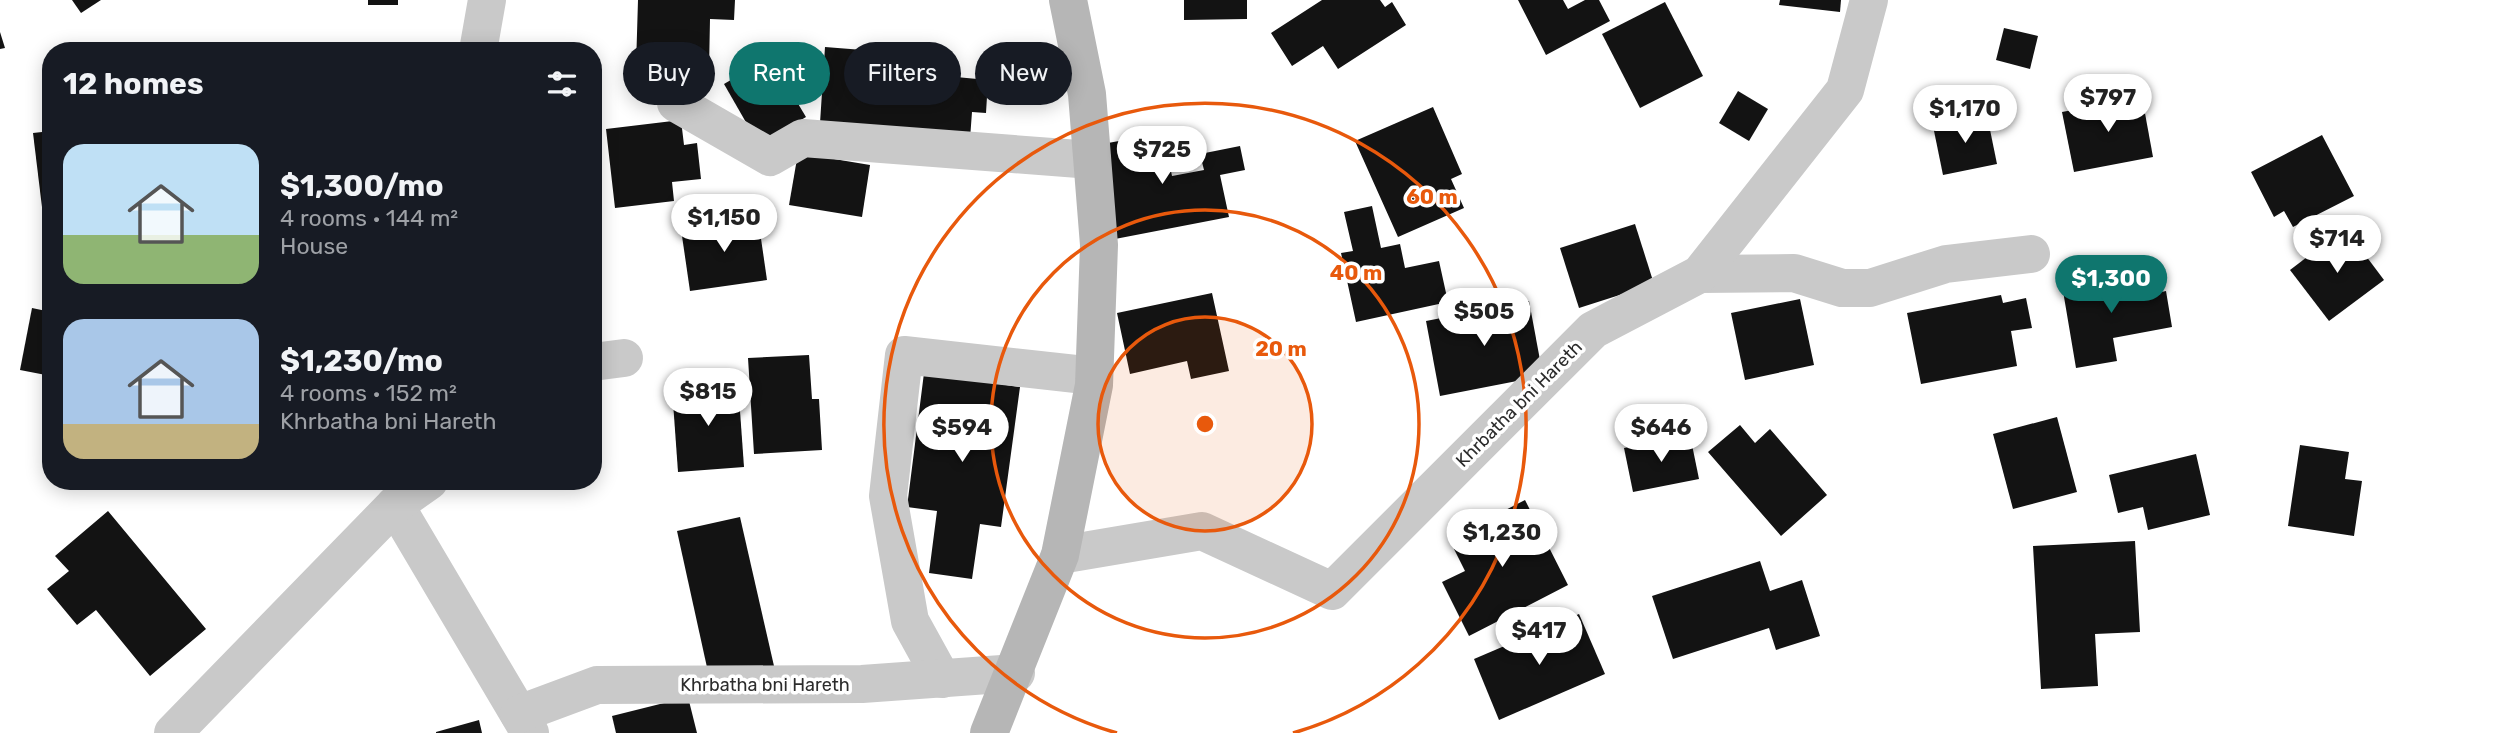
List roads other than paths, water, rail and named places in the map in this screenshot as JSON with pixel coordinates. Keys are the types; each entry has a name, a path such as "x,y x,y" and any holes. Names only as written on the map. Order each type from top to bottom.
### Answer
{"main road":[{"path":"989,733 1016,673 1060,555 1094,376 1100,244 1087,94 1068,0"}],"street":[{"path":"480,42 487,0"},
{"name":"Khrbatha bni Hareth","path":"1060,555 1202,531 1332,591 1593,330 1700,274 1844,90 1869,0"},
{"path":"679,105 770,158 803,138 1092,160"},
{"path":"1700,274 1794,273 1842,288 1870,288 1946,264 2031,254"},
{"path":"942,678 910,621 888,496 904,355 1094,376"},
{"path":"173,733 395,505 416,490"},
{"path":"395,505 524,723"},
{"name":"Khrbatha bni Hareth","path":"524,723 597,685 862,684 1016,673"}]}
